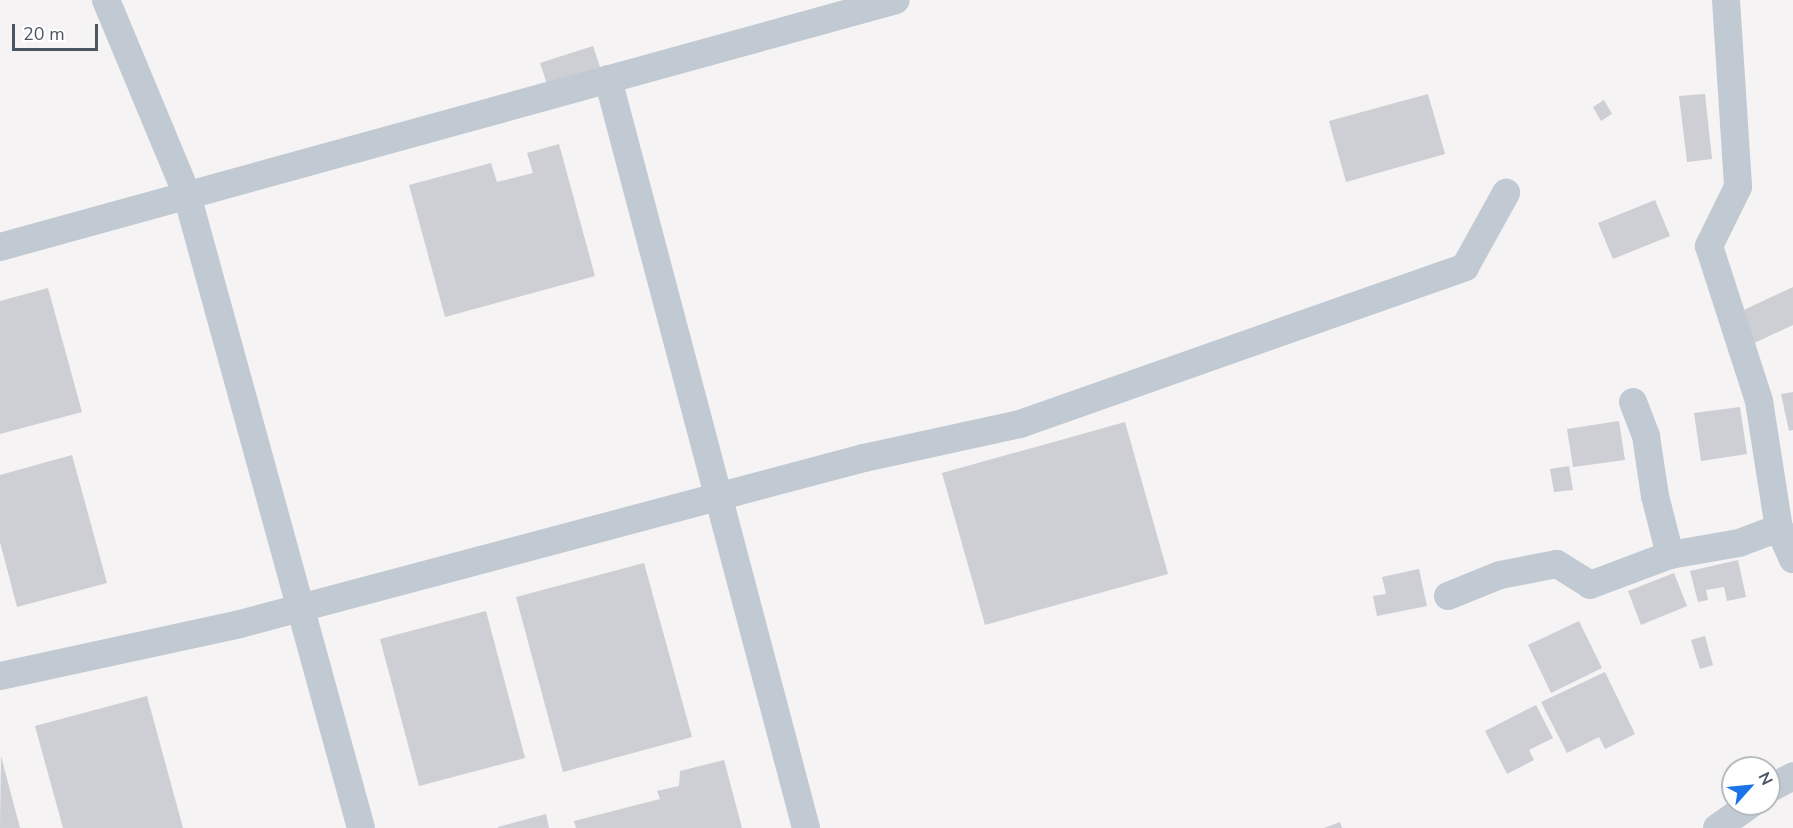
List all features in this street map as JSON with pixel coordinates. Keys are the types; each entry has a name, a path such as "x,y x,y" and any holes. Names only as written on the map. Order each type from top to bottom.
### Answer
{"street":[{"path":"106,0 187,195 361,828"},
{"path":"0,247 896,0"},
{"path":"1726,0 1738,187 1709,246 1759,401 1779,528 1793,559"},
{"path":"609,79 806,828"},
{"path":"0,676 300,609 864,458 1020,424 1465,267 1506,193"},
{"path":"1633,402 1646,436 1654,496 1670,555"},
{"path":"1448,596 1500,575 1557,564 1590,585 1670,555 1739,543 1779,528"},
{"path":"1717,828 1734,816"}],"building":[{"path":"593,46 601,70 548,87 540,63"},
{"path":"1428,94 1445,154 1346,182 1329,121"},
{"path":"1705,94 1712,159 1687,162 1679,96"},
{"path":"1604,100 1612,114 1601,121 1593,107"},
{"path":"559,144 595,276 445,317 409,185 491,163 497,182 533,173 527,153"},
{"path":"1655,200 1670,236 1613,259 1598,223"},
{"path":"1793,287 1793,325 1748,346 1733,315"},
{"path":"48,288 82,412 0,434 0,301"},
{"path":"1793,392 1793,430 1789,431 1781,394"},
{"path":"1740,407 1747,454 1701,461 1694,413"},
{"path":"1619,421 1625,460 1573,467 1567,429"},
{"path":"1125,422 1168,574 985,625 942,473"},
{"path":"72,455 107,583 17,607 0,542 0,475"},
{"path":"1569,466 1573,490 1554,492 1550,469"},
{"path":"1738,560 1746,597 1727,601 1724,587 1706,590 1708,600 1698,602 1690,571"},
{"path":"644,563 692,737 563,772 516,597"},
{"path":"1419,569 1427,606 1377,616 1373,596 1386,594 1382,577"},
{"path":"1674,573 1687,606 1641,625 1628,591"},
{"path":"486,611 525,758 419,786 380,639"},
{"path":"1579,621 1602,668 1551,693 1528,645"},
{"path":"1705,636 1713,665 1700,669 1691,640"},
{"path":"1605,672 1635,734 1605,749 1599,737 1567,753 1541,702"},
{"path":"147,696 183,828 63,828 35,726"},
{"path":"1536,705 1553,738 1529,750 1534,760 1507,774 1485,731"},
{"path":"1,756 20,828 0,828"},
{"path":"724,760 742,828 576,828 574,821 660,799 657,791 679,786 680,771"},
{"path":"546,814 549,828 498,828 498,827"},
{"path":"1340,822 1342,828 1324,828"}]}
